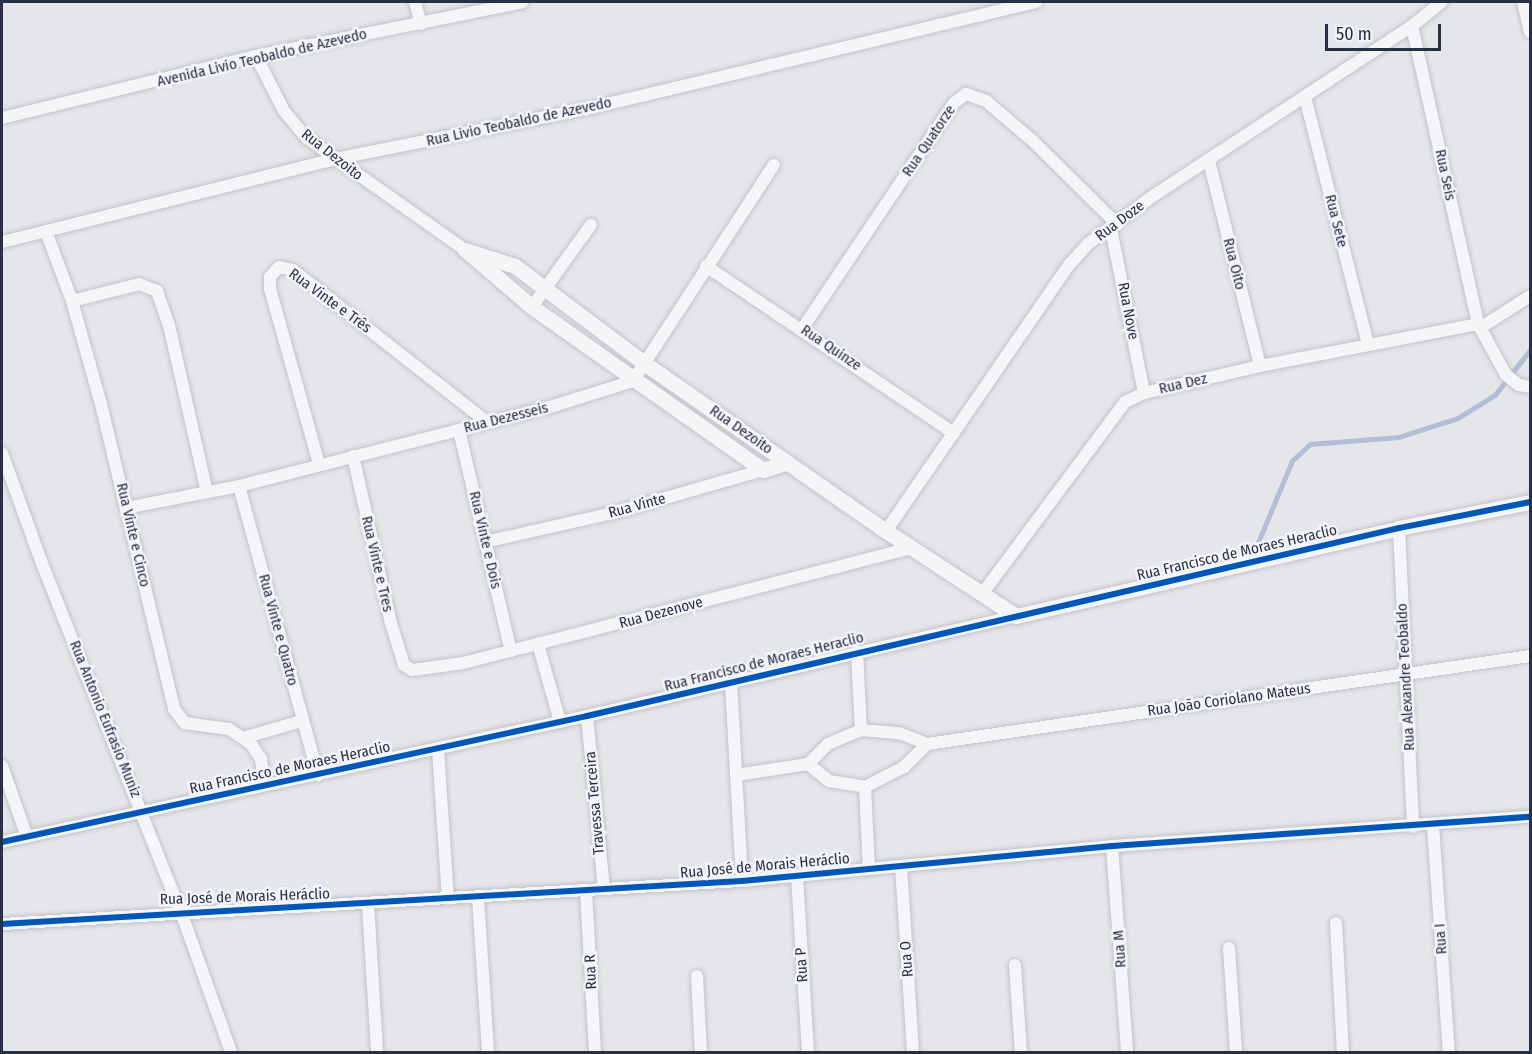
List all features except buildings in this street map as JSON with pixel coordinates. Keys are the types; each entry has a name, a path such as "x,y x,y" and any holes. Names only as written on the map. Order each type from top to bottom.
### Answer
{"street":[{"path":"415,2 421,24"},
{"name":"Avenida Livio Teobaldo de Azevedo","path":"2,118 256,56 523,2"},
{"name":"Rua Livio Teobaldo de Azevedo","path":"2,242 48,234 335,159 700,83 1037,2"},
{"name":"Rua Doze","path":"886,531 1069,265 1089,243 1412,26 1442,2"},
{"path":"1523,2 1530,32"},
{"name":"Rua Seis","path":"1412,26 1479,326 1509,378 1530,387"},
{"name":"Rua Dezoito","path":"256,56 290,119 335,159 465,250 532,307 633,381 763,470"},
{"name":"Rua Quatorze","path":"802,329 954,103 966,94 977,95 994,107 1062,167 1114,226"},
{"name":"Rua Sete","path":"1305,97 1368,345"},
{"name":"Rua Oito","path":"1209,161 1260,366"},
{"path":"633,381 774,165"},
{"path":"532,307 591,225"},
{"name":"Rua Nove","path":"1114,226 1144,393"},
{"name":"Rua Vinte e Cinco","path":"48,234 72,301 126,508 174,709 189,725 220,727 243,738"},
{"name":"Rua Dezoito","path":"465,250 503,259 644,363 911,548 1017,616"},
{"name":"Rua Quinze","path":"706,266 954,433"},
{"name":"Rua Vinte e Três","path":"319,464 270,288 270,277 279,267 293,270 487,422"},
{"path":"72,301 139,284 157,291 169,325 207,492"},
{"path":"1479,326 1530,296"},
{"name":"Rua Dez","path":"982,594 1125,402 1144,393 1260,366 1479,326"},
{"name":"Rua Dezesseis","path":"126,508 239,486 459,430 633,381"},
{"name":"Rua Vinte e Dois","path":"459,430 512,651"},
{"name":"Rua Vinte e Tres","path":"353,456 391,622 400,655 409,669"},
{"name":"Rua Antonio Eufrasio Muniz","path":"2,457 181,912 231,1053"},
{"name":"Rua Vinte","path":"485,542 613,513 787,462"},
{"name":"Rua Vinte e Quatro","path":"239,486 318,775"},
{"name":"Rua Francisco de Moraes Heraclio","path":"2,842 587,716 1399,528 1530,502"},
{"name":"Rua Alexandre Teobaldo","path":"1399,528 1413,827"},
{"name":"Rua Dezenove","path":"409,669 441,668 512,651 911,548"},
{"path":"538,644 560,722"},
{"path":"736,775 808,764 828,744 861,729 857,652"},
{"name":"Rua João Coriolano Mateus","path":"861,729 899,733 927,744 1530,656"},
{"path":"731,683 742,881"},
{"name":"Travessa Terceira","path":"587,716 604,890"},
{"path":"243,738 302,721"},
{"path":"243,738 259,753 264,785"},
{"path":"808,764 829,781 865,787 904,767 927,744"},
{"path":"438,749 448,899"},
{"path":"2,766 27,837"},
{"path":"865,787 869,869"},
{"name":"Rua José de Morais Heráclio","path":"2,924 742,881 1112,846 1530,818"},
{"name":"Rua I","path":"1433,826 1449,1053"},
{"name":"Rua M","path":"1112,846 1127,1053"},
{"name":"Rua O","path":"901,866 914,1053"},
{"name":"Rua P","path":"796,877 808,1053"},
{"name":"Rua R","path":"586,891 596,1053"},
{"path":"478,897 488,1053"},
{"path":"368,904 377,1053"},
{"path":"1336,923 1343,1053"},
{"path":"1229,948 1236,1053"},
{"path":"1015,965 1021,1053"},
{"path":"697,976 701,1053"}],"waterway":[{"path":"1257,545 1292,461 1310,444 1399,437 1458,418 1495,395 1530,350"}],"cycle path":[{"path":"2,842 587,716 1399,528 1530,502"},
{"path":"2,924 742,881 1112,846 1530,817"}]}
